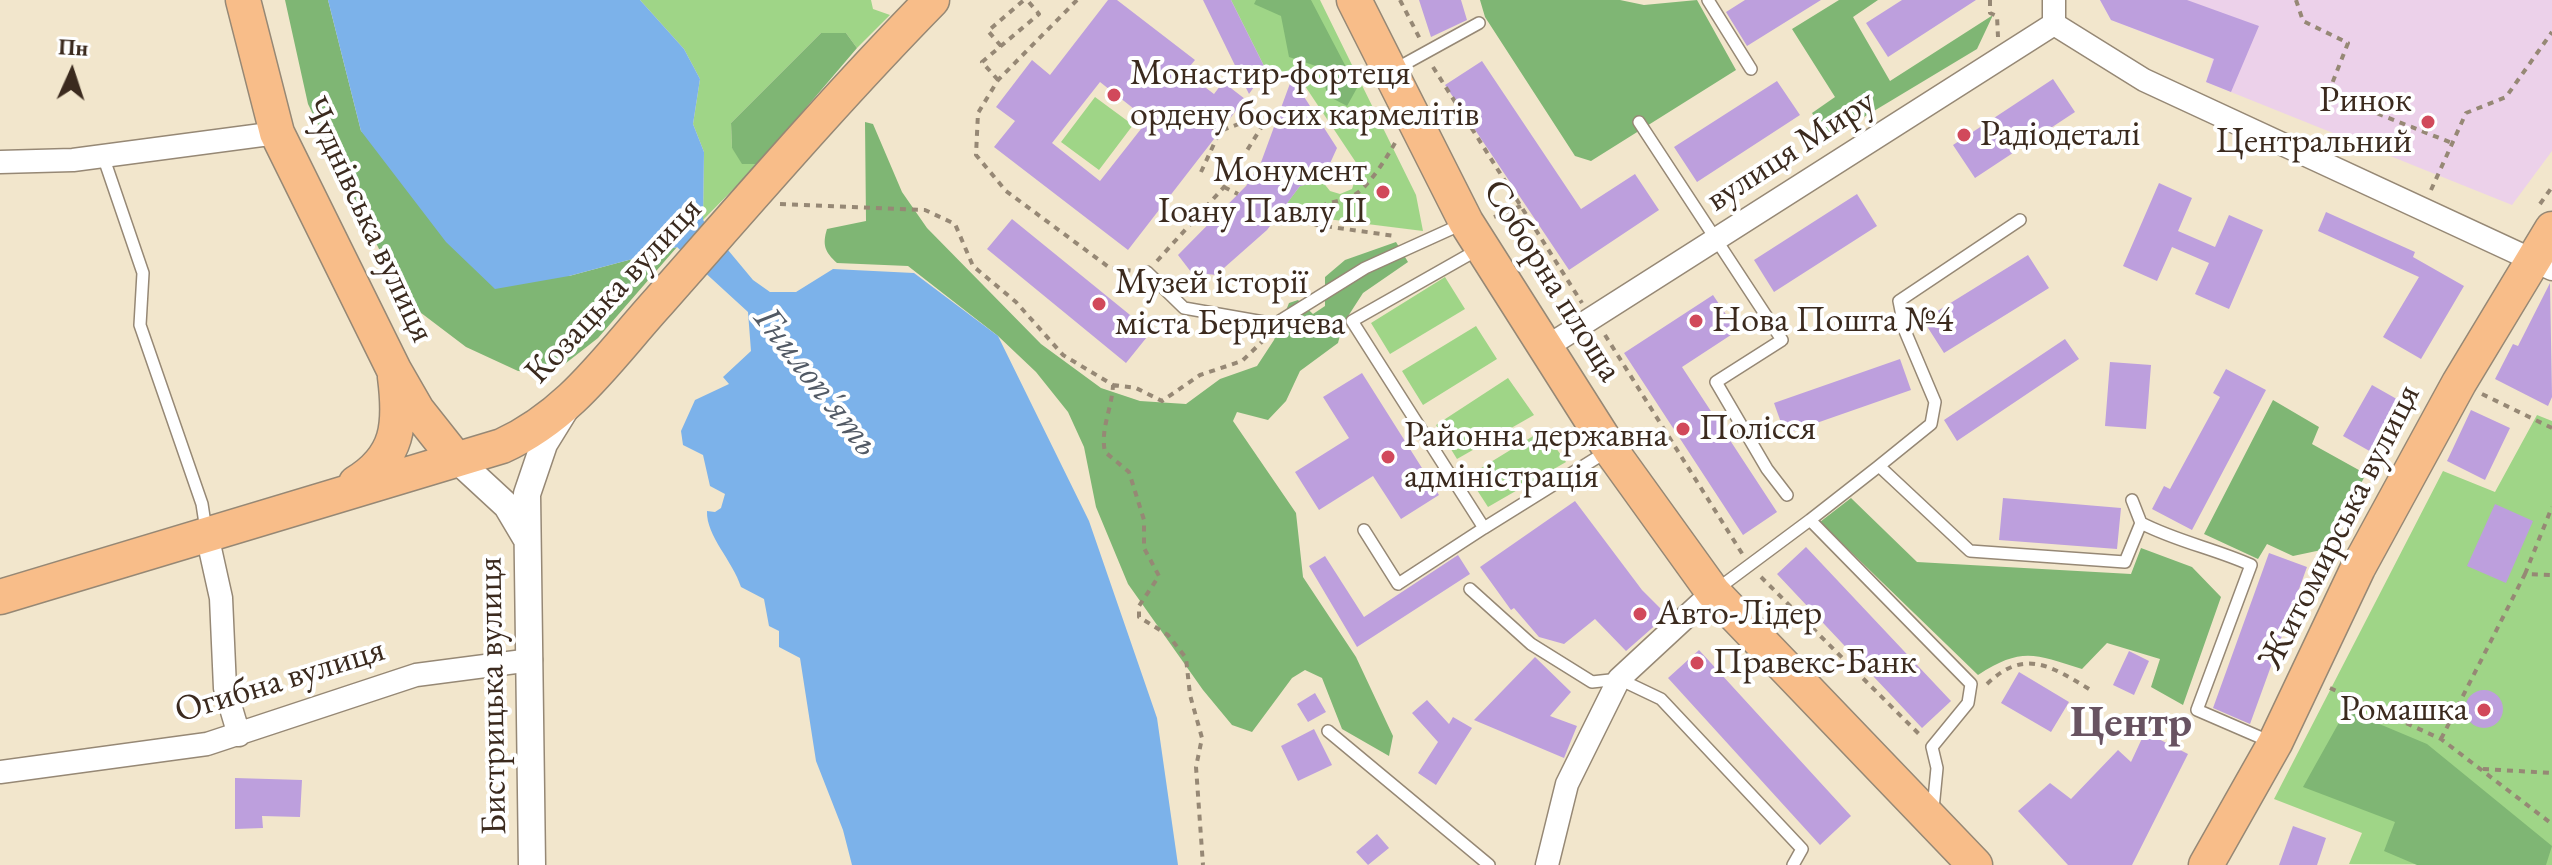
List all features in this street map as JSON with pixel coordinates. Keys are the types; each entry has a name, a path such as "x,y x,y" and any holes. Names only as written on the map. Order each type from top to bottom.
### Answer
{"main road":[{"name":"Чуднівська вулиця","path":"243,0 277,133 394,370 417,410 455,458"},
{"name":"Козацька вулиця","path":"0,597 502,446 522,437 569,404 653,308 759,203 838,96 932,0"},
{"name":"Соборна площа","path":"1354,0 1466,233 1610,449 1713,592 1975,865"},
{"name":"Житомирська вулиця","path":"2206,865 2275,743 2358,568 2541,264 2545,218"},
{"path":"335,496 370,475 388,454 394,439 398,402 394,370"}],"street":[{"path":"2054,0 2054,24 2144,80 2541,264"},
{"name":"вулиця Миру","path":"1545,348 2054,24"},
{"path":"0,162 103,156 277,133"},
{"path":"527,540 527,494 531,473 544,444 569,404"},
{"name":"Бистрицька вулиця","path":"455,458 507,506 527,540 532,865"},
{"path":"207,535 221,598 225,688 239,735"},
{"path":"1551,862 1567,784 1619,679 1713,592"},
{"name":"Огибна вулиця","path":"0,772 207,744 416,675 531,660"}],"lane":[{"path":"1708,0 1751,69"},
{"path":"1388,74 1479,23"},
{"path":"1639,122 1782,340 1716,382 1787,495"},
{"path":"103,156 143,273 140,325 202,504 207,535"},
{"path":"1713,592 1931,424 1935,402 1905,331 1899,301 2020,220"},
{"path":"1147,272 1184,308 1275,324 1365,268 1466,233"},
{"path":"1466,233 1352,321 1484,528"},
{"path":"1364,530 1398,584 1610,449"},
{"path":"1879,466 1970,551 2125,562 2141,523"},
{"path":"2132,500 2141,523 2178,542 2214,548 2251,565 2197,710 2275,743"},
{"path":"1810,520 1971,684 1968,703 1932,747 1937,768 1932,818"},
{"path":"1470,589 1531,644 1592,682 1619,679 1661,699 1802,849 1793,865"},
{"path":"1328,731 1489,865"}],"path":[{"path":"998,80 982,62 1001,46 1039,14 1025,0 988,31 1001,46"},
{"path":"1077,0 998,80 978,113 976,155 1006,191 1110,268 1147,272 1224,187 1261,128"},
{"path":"1400,0 1426,52 1586,309"},
{"path":"2296,0 2303,21 2348,43 2328,94 2452,143"},
{"path":"2422,210 2466,113 2506,97 2552,32"},
{"path":"1198,121 1220,131"},
{"path":"1201,172 1220,131 1244,122"},
{"path":"1299,219 1312,208 1355,195 1382,167 1398,137"},
{"path":"1224,187 1238,194"},
{"path":"2545,218 2552,187"},
{"path":"759,203 925,210 938,214 955,224 973,266 1016,302 1063,355 1113,385 1136,388 1162,401 1200,375 1242,361 1257,350 1275,324"},
{"path":"1280,213 1317,225 1389,236 1466,233 1521,206"},
{"path":"1597,323 1749,565 1932,747"},
{"path":"1113,385 1112,405 1101,433 1105,452 1129,472 1144,520 1144,548 1159,576 1139,606 1139,617 1168,635 1186,658 1190,695 1202,738 1196,767 1203,865"},
{"path":"2472,389 2552,428"},
{"path":"2441,739 2525,574 2552,507"},
{"path":"2525,574 2552,575"},
{"path":"1968,703 1998,674 2019,663 2043,664 2089,689"},
{"path":"2321,684 2441,739 2552,824"},
{"path":"2481,769 2552,773"}],"shaded area":[{"name":"Ринок Центральний","path":"2100,0 2552,0 2552,151 2512,205 2206,82 2213,59 2111,20"}],"green space":[{"path":"285,0 328,0 361,131 569,276 677,247 598,338 552,374 518,371 466,347 404,300 308,104"},
{"path":"640,0 871,0 873,9 890,15 857,48 846,33 821,33 731,123 732,148 758,164 703,220 704,152 693,124 700,79 684,49"},
{"path":"1231,0 1320,0 1416,195 1423,231 1327,219 1287,203 1300,186 1322,181 1330,191 1340,194 1352,189 1359,167 1303,83 1266,70"},
{"path":"1256,0 1311,0 1357,88 1347,106 1328,96 1319,67 1289,57 1281,16 1254,4"},
{"path":"1480,0 1620,0 1644,5 1697,0 1736,70 1591,161 1575,156 1485,17"},
{"path":"1839,0 1878,0 1853,17 1890,81 1993,15 1977,49 1829,138 1812,113 1835,97 1792,29"},
{"path":"821,33 846,33 857,48 758,164 742,164 732,148 731,123"},
{"path":"1095,97 1133,125 1099,170 1061,142"},
{"path":"865,122 873,124 902,192 927,228 1041,344 1101,388 1140,401 1186,404 1220,379 1257,366 1274,340 1289,303 1298,300 1313,314 1325,306 1325,277 1345,260 1396,242 1408,262 1363,293 1343,324 1338,343 1300,371 1286,401 1268,420 1237,412 1233,421 1296,513 1303,577 1356,657 1393,736 1389,756 1342,729 1322,678 1305,670 1292,678 1252,732 1232,725 1203,690 1128,584 1096,507 1084,447 1068,412 1036,372 998,336 908,266 837,263 830,255 825,244 827,229 866,221"},
{"path":"1445,277 1465,309 1390,354 1371,323"},
{"path":"1476,326 1497,359 1423,405 1402,371"},
{"path":"1508,378 1534,415 1457,459 1436,425"},
{"path":"2273,400 2319,427 2312,444 2366,474 2326,549 2293,556 2267,544 2258,559 2204,534"},
{"path":"2537,415 2552,421 2552,865 2349,864 2362,833 2274,799 2443,471 2495,492"},
{"path":"1543,430 1566,462 1488,507 1468,476"},
{"path":"1851,498 1917,562 2131,574 2141,548 2192,567 2221,597 2183,705 2151,687 2160,659 2107,643 2082,669 2028,656 2006,660 1978,675 1820,522"},
{"path":"2346,710 2427,744 2552,846 2546,865 2417,865 2384,851 2395,822 2303,787"}],"water":[{"name":"Гнилоп'ять","path":"328,0 640,0 684,49 700,79 693,124 704,152 703,220 753,280 770,292 796,292 833,269 914,273 998,336 1089,521 1157,718 1178,865 852,865 843,830 816,761 800,658 779,647 779,631 769,626 764,599 741,587 708,520 707,511 715,512 721,508 725,494 710,486 703,455 683,445 681,431 695,400 729,384 723,377 751,351 748,312 677,247 569,276 495,289 446,242 361,131"}],"building":[{"path":"1108,0 1117,0 1195,60 1185,72 1214,94 1223,82 1245,99 1128,250 994,147 1015,121 996,107 1032,60 1050,75","holes":["1100,82 1148,120 1100,181 1052,143"]},
{"path":"1203,0 1231,0 1266,70 1249,94"},
{"path":"1419,0 1461,0 1467,20 1431,37"},
{"path":"1745,0 1821,0 1747,46 1726,12"},
{"path":"1902,0 1976,0 1888,57 1866,23"},
{"path":"2100,0 2187,0 2259,26 2231,92 2206,82 2214,59 2111,20"},
{"path":"1482,61 1581,209 1635,174 1659,210 1569,270 1445,85"},
{"path":"1292,78 1337,148 1322,181 1300,186 1267,230 1216,275 1191,272 1178,255 1246,186 1260,165"},
{"path":"2053,79 2075,112 1975,178 1953,145"},
{"path":"1777,81 1800,115 1697,182 1674,147"},
{"path":"2159,183 2192,198 2178,231 2215,247 2229,215 2263,230 2229,309 2195,294 2209,263 2172,247 2157,281 2123,266"},
{"path":"1857,194 1877,226 1774,292 1754,260"},
{"path":"2326,212 2415,252 2413,257 2464,286 2421,359 2383,337 2419,277 2318,231"},
{"path":"1012,219 1151,332 1126,363 987,249"},
{"path":"2028,255 2049,288 1944,353 1923,320"},
{"path":"2550,283 2552,397 2548,406 2495,379 2513,344 2518,346"},
{"path":"1713,295 1737,331 1682,367 1777,512 1743,535 1624,353"},
{"path":"2065,339 2079,359 1957,441 1944,420"},
{"path":"1900,359 1911,390 1785,434 1774,403"},
{"path":"2110,362 2151,365 2146,429 2105,426"},
{"path":"2226,369 2266,390 2192,530 2152,509 2164,486 2170,489 2220,397 2213,393"},
{"name":"Районна державна адміністрація","path":"1362,373 1439,495 1401,519 1373,476 1319,510 1295,472 1349,438 1323,397"},
{"path":"2372,385 2402,402 2373,453 2343,436"},
{"path":"2471,410 2510,428 2485,480 2447,461"},
{"path":"2003,498 2121,508 2117,549 1999,540"},
{"path":"1575,501 1642,590 1667,615 1626,651 1595,619 1564,644 1539,637 1514,608 1511,610 1480,567"},
{"path":"2495,504 2533,521 2506,583 2467,566"},
{"path":"1806,547 1951,701 1922,728 1777,574"},
{"path":"2269,553 2307,567 2250,724 2213,708"},
{"path":"1458,555 1470,574 1357,647 1309,566 1325,556 1364,617"},
{"path":"1699,650 1851,816 1820,845 1668,678"},
{"path":"2129,651 2149,661 2134,695 2113,685"},
{"path":"1535,657 1571,692 1550,716 1577,726 1564,758 1474,720"},
{"path":"2019,672 2069,702 2051,732 2001,703"},
{"name":"Ромашка","path":"2484,690 2497,696 2503,709 2497,722 2484,728 2471,722 2465,709 2471,696"},
{"path":"1315,693 1326,712 1308,722 1297,704"},
{"path":"1427,700 1449,724 1453,717 1472,728 1436,785 1418,773 1438,742 1412,713"},
{"path":"1314,729 1332,765 1298,781 1281,746"},
{"path":"2145,732 2188,754 2132,865 2068,865 2018,811 2050,783 2071,799 2118,750 2131,762"},
{"path":"235,778 302,780 300,817 262,816 263,828 235,829"},
{"path":"2293,826 2326,838 2317,865 2279,865"},
{"path":"1377,834 1389,848 1368,865 1356,852"}],"place":[{"name":"Монастир-фортеця ордену босих кармелітів","path":"1114,95"},
{"name":"Ринок Центральний","path":"2428,122"},
{"name":"Радіодеталі","path":"1964,135"},
{"name":"Монумент Іоану Павлу ІІ","path":"1383,192"},
{"name":"Музей історії міста Бердичева","path":"1099,304"},
{"name":"Нова Пошта №4","path":"1696,321"},
{"name":"Полісся","path":"1683,429"},
{"name":"Районна державна адміністрація","path":"1388,457"},
{"name":"Авто-Лідер","path":"1640,614"},
{"name":"Правекс-Банк","path":"1697,663"},
{"name":"Ромашка","path":"2484,710"}],"district":[{"name":"Центр","path":"2131,724"}]}
